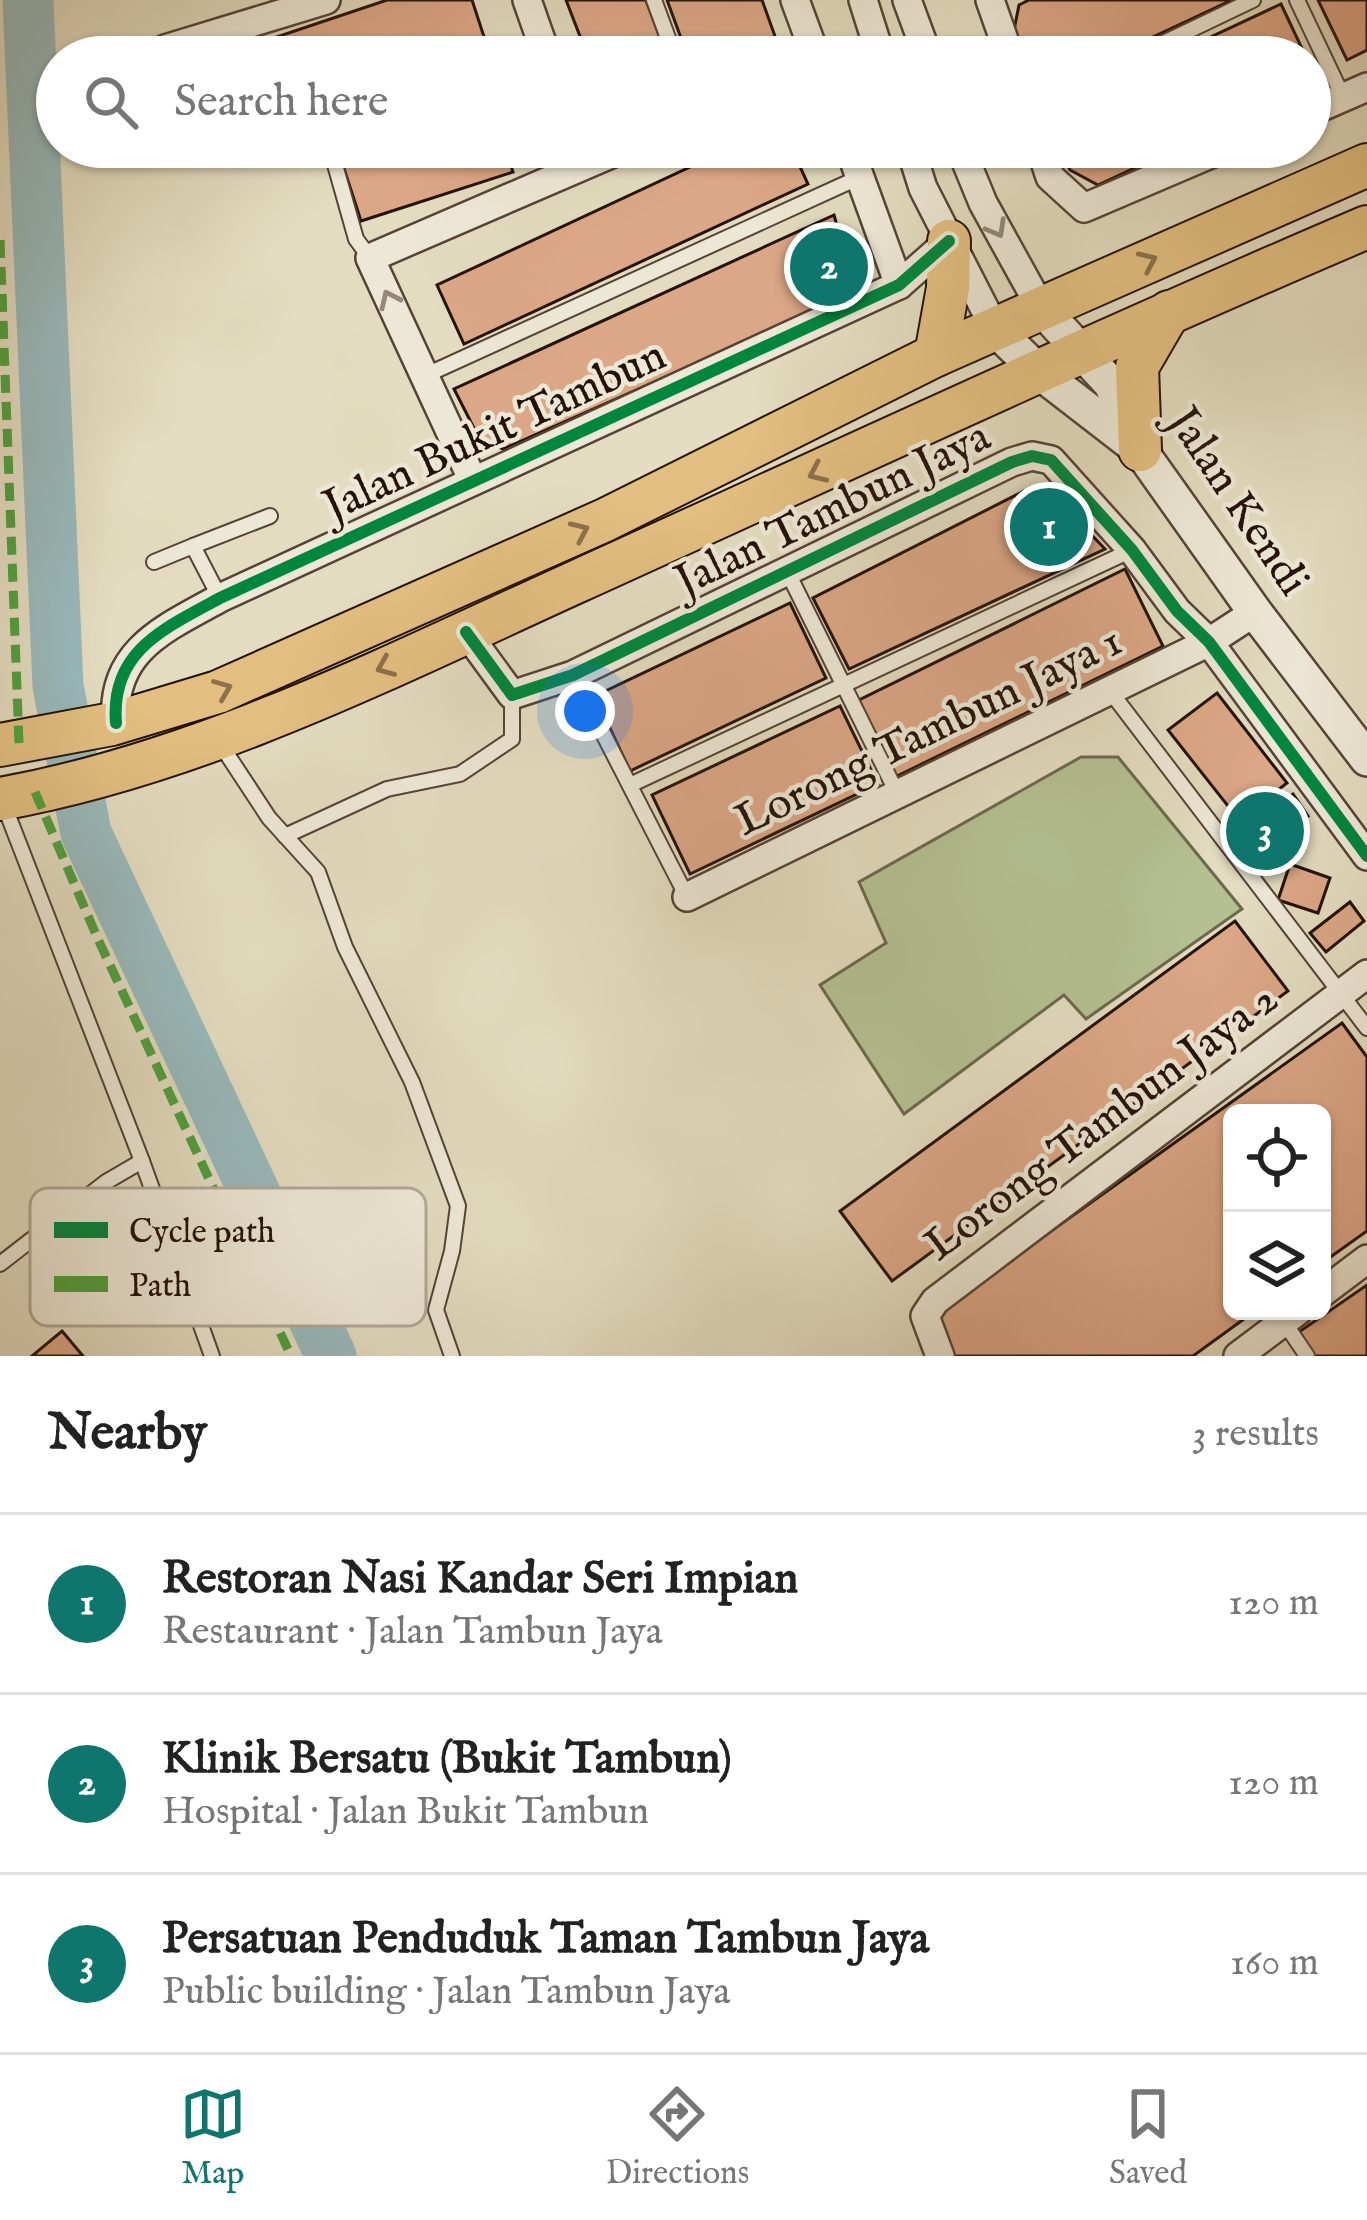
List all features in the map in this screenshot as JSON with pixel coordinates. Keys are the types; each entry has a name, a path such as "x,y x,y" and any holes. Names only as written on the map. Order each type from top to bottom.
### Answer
{"main road":[{"path":"0,745 114,724 218,692 605,520 936,355 1367,165"},
{"path":"1,799 124,769 217,739 466,632 1169,311 1367,227"},
{"path":"936,355 948,287 949,241"},
{"path":"1140,450 1137,367 1169,311"}],"street":[{"path":"217,36 326,0"},
{"path":"527,0 537,36"},
{"path":"795,0 808,36"},
{"path":"862,0 874,36"},
{"path":"907,0 920,36"},
{"path":"990,0 1003,36"},
{"path":"473,482 370,258 556,168"},
{"path":"857,168 899,285"},
{"path":"917,168 995,329 1039,372 1140,450"},
{"path":"969,168 1040,308"},
{"path":"1047,168 1050,177 1084,208 1178,168"},
{"name":"Jalan Bukit Tambun","path":"114,724 125,672 142,644 220,598 899,285 949,241"},
{"name":"Jalan Kendi","path":"1040,308 1111,384 1140,450 1367,759"},
{"name":"Jalan Tambun Jaya","path":"512,695 573,675 1032,456 1052,460 1132,550 1177,611 1208,643 1367,856"},
{"path":"1208,643 1255,612"},
{"path":"466,632 512,695"},
{"name":"Lorong Tambun Jaya 1","path":"687,897 1208,643"},
{"name":"Lorong Tambun Jaya 2","path":"940,1356 925,1316 935,1300 1367,974"},
{"path":"1331,1286 1367,1258"},
{"path":"1238,1356 1286,1320"}],"lane":[{"path":"654,0 667,36"},
{"path":"1178,36 1253,0"},
{"path":"1297,0 1320,36"},
{"path":"1331,54 1355,92"},
{"path":"336,168 356,238 370,258"},
{"path":"424,376 860,177"},
{"path":"154,562 270,516"},
{"path":"193,546 220,598"},
{"path":"629,785 1132,550"},
{"path":"788,573 898,794"},
{"path":"573,675 687,897"},
{"path":"1110,691 1367,1028"},
{"path":"285,836 387,789 460,774 512,740 512,695"},
{"path":"217,739 285,836 318,872 345,947 412,1082 458,1206 436,1310 452,1356"},
{"path":"1,799 152,1188"},
{"path":"98,1188 142,1161"},
{"path":"0,1264 30,1241"},
{"path":"1292,1320 1306,1356"},
{"path":"201,1326 212,1356"}],"green space":[{"path":"1081,757 1118,757 1242,909 1086,1019 1064,995 904,1114 820,985 886,943 859,882"}],"building":[{"path":"387,0 472,0 484,36 280,36"},
{"path":"566,0 646,0 659,36 580,36"},
{"path":"667,0 762,0 775,36 680,36"},
{"path":"1029,0 1232,0 1155,36 1013,36 1019,5"},
{"path":"1318,0 1367,0 1367,50 1347,60"},
{"path":"1281,4 1296,36 1213,36"},
{"path":"344,168 512,168 513,172 361,221"},
{"path":"688,168 801,168 808,184 464,344 437,285"},
{"path":"1069,168 1134,168 1098,185"},
{"path":"834,215 850,272 842,299 503,449 479,438 454,389"},
{"path":"1024,491 1063,505 1105,549 849,669 813,598"},
{"path":"1125,569 1163,646 893,778 855,702"},
{"path":"790,603 826,678 630,771 595,696"},
{"path":"1217,693 1287,783 1239,820 1168,730"},
{"path":"840,706 878,784 690,874 652,795"},
{"path":"1293,794 1308,816 1290,828 1304,850 1274,871 1257,848 1250,853 1236,833"},
{"path":"1290,864 1330,878 1318,913 1278,900"},
{"path":"1350,902 1364,921 1326,952 1310,933"},
{"path":"1235,921 1288,991 892,1281 840,1211"},
{"path":"1342,1023 1367,1057 1367,1231 1331,1257 1331,1104 1229,1104"},
{"path":"1223,1108 1223,1320 1243,1320 1193,1356 955,1356 928,1319"},
{"path":"1367,1285 1367,1356 1312,1356 1296,1334 1316,1320 1331,1320 1331,1310"},
{"path":"62,1331 83,1356 32,1356"}],"waterway":[{"path":"28,0 58,686 86,833 252,1188"},
{"path":"317,1326 331,1356"}],"marked path":[{"path":"0,240 19,743"},
{"path":"35,792 213,1188"},
{"path":"277,1326 291,1356"}],"cycle path":[{"path":"116,723 122,677 132,659 180,620 899,285 949,241"},
{"path":"466,632 512,695 573,675 1012,462 1032,456 1051,460 1132,550 1177,611 1209,642 1367,856"}],"place":[{"name":"Klinik Bersatu (Bukit Tambun)","path":"829,267"},
{"name":"Restoran Nasi Kandar Seri Impian","path":"1049,527"},
{"name":"Persatuan Penduduk Taman Tambun Jaya","path":"1265,831"}]}
